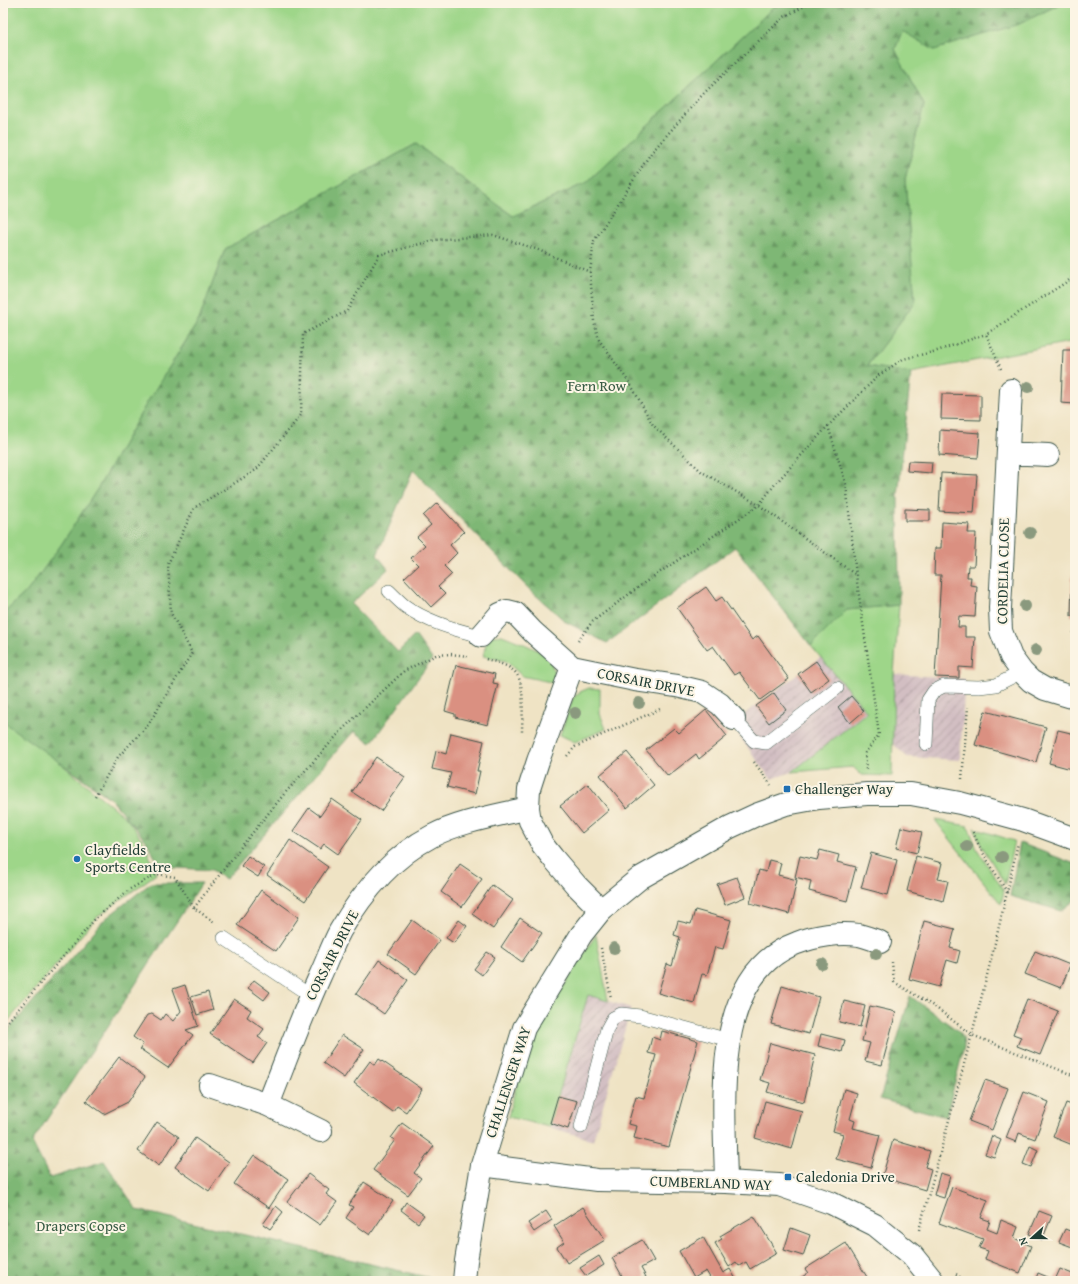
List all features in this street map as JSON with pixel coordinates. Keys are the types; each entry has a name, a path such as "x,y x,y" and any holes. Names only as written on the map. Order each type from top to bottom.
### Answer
{"street":[{"name":"CORDELIA CLOSE","path":"1011,390 1000,608 1002,631 1011,657 1031,681 1045,689 1075,698"},
{"path":"1008,453 1048,455"},
{"path":"481,636 500,614 507,611 515,613 568,664 529,788 528,808 530,821 542,844 598,914"},
{"name":"CORSAIR DRIVE","path":"568,664 635,680 677,686 702,692 720,704 734,719"},
{"name":"CHALLENGER WAY","path":"464,1281 482,1164 524,1028 580,935 598,914 640,878 730,827 758,814 786,804 819,798 867,794 911,794 960,803 1023,820 1075,839"},
{"name":"CORSAIR DRIVE","path":"268,1106 310,996 340,931 368,890 392,864 410,850 433,836 466,824 528,808"},
{"path":"726,1182 724,1082 729,1040 742,993 757,969 770,957 785,947 808,939 836,935 859,935 880,942"},
{"path":"210,1085 268,1106 321,1131"},
{"name":"CUMBERLAND WAY","path":"482,1164 597,1180 726,1182 779,1185 831,1202 875,1225 912,1256 934,1281"}],"lane":[{"path":"389,591 405,606 431,620 457,631 481,636"},
{"path":"926,744 928,700 934,691 944,686 979,687 996,685 1022,672"},
{"path":"734,719 754,741 766,742 837,688"},
{"path":"224,938 310,996"},
{"path":"581,1127 607,1029 613,1018 621,1014 640,1016 729,1040"}],"path":[{"path":"810,3 784,17 704,93 651,153 594,241 590,272 594,320 599,340 631,385 653,425 702,472 759,505 856,575"},
{"path":"95,796 118,757 148,726 192,653 171,613 168,564 194,508 256,470 301,415 304,334 347,311 379,255 435,240 493,235 536,248 590,272"},
{"path":"568,664 592,622 644,583 759,505 776,483 828,426 878,375 903,359 937,351 986,334 1075,275"},
{"path":"986,334 1011,390"},
{"path":"828,426 846,484 856,575 880,735 865,753 867,794"},
{"path":"480,658 481,636"},
{"path":"194,908 285,793 344,729 404,671 436,655 450,654 480,658 502,664 516,673 522,686 522,735"},
{"path":"968,705 960,803 980,848 1007,892"},
{"path":"566,756 576,747 663,708"},
{"path":"750,756 786,804"},
{"path":"912,1256 972,1035 1023,820"},
{"path":"3,1027 96,918 130,889 157,874 175,877 194,908 223,928 224,938"},
{"path":"598,914 611,998 618,1000"},
{"path":"880,942 892,949 894,982 935,1007 972,1035 1075,1076"}],"shaded area":[{"path":"821,657 868,712 792,772 771,779 739,736 738,719"},
{"path":"894,674 965,679 960,760 907,757 893,744"},
{"path":"588,995 631,1008 593,1140 549,1127"}],"green space":[{"path":"3,3 778,3 586,183 513,216 416,144 225,249 199,320 148,401 98,488 61,545 29,589 3,614"},
{"name":"Fern Row","path":"778,3 1062,3 1019,24 934,50 902,31 895,49 924,105 905,179 915,302 867,366 911,373 898,496 899,605 847,610 811,646 735,547 607,643 566,622 530,590 413,470 377,555 388,569 351,604 398,652 415,635 432,659 371,743 354,731 226,879 212,870 160,867 147,842 111,799 3,722 3,614 29,589 61,545 98,488 148,401 199,320 225,249 416,144 513,216 586,183"},
{"path":"1062,3 1075,3 1075,341 911,373 867,366 915,302 905,179 924,105 895,50 902,31 1019,24"},
{"path":"899,605 894,674 892,776 861,775 853,767 792,772 867,712 811,646 847,610"},
{"path":"502,635 532,647 547,657 553,669 555,683 522,676 506,661 483,656 486,644 491,636"},
{"path":"589,688 600,689 600,714 606,729 575,742 560,735 573,698 580,692"},
{"name":"Clayfields Sports Centre","path":"3,717 127,819 145,844 156,874 96,918 3,1027"},
{"path":"935,820 968,826 977,849 1004,891 1001,904"},
{"path":"974,828 1014,841 1005,884 982,846"},
{"path":"1020,843 1075,864 1075,900 1061,911 1010,896"},
{"name":"Drapers Copse","path":"151,883 202,883 32,1142 50,1178 104,1161 137,1210 444,1281 3,1281 3,1036 105,919"},
{"path":"596,935 608,1001 588,995 549,1127 508,1117 519,1080 547,1016"},
{"path":"910,996 957,1030 963,1037 964,1047 946,1117 880,1099"}],"building":[{"path":"1063,350 1075,350 1075,404 1061,403"},
{"path":"942,394 981,395 981,420 941,419"},
{"path":"940,430 980,433 978,458 939,455"},
{"path":"908,461 932,462 931,473 907,471"},
{"path":"941,473 977,475 974,513 939,511"},
{"path":"437,503 464,532 450,545 457,553 444,566 452,574 438,587 445,594 431,607 404,578 418,565 411,558 425,545 417,537 431,525 423,516"},
{"path":"905,509 930,510 930,521 905,521"},
{"path":"942,522 969,524 968,533 976,533 974,566 968,566 967,577 971,577 970,585 977,586 975,617 959,616 958,627 965,627 965,637 975,637 973,668 959,667 959,678 935,677 941,575 934,575 935,548 941,548"},
{"path":"1072,575 1075,575 1075,616 1071,616"},
{"path":"706,587 716,601 722,597 752,640 758,636 789,679 760,700 739,672 734,675 713,646 707,650 677,608"},
{"path":"1073,632 1075,632 1075,677 1073,677"},
{"path":"816,661 829,679 811,692 798,674"},
{"path":"456,665 495,674 493,683 498,684 488,725 455,717 455,714 445,711"},
{"path":"774,693 786,710 769,723 756,706"},
{"path":"851,696 864,711 850,723 838,707"},
{"path":"706,710 727,736 699,759 696,754 668,776 646,750 674,728 679,733"},
{"path":"985,711 1046,727 1036,762 975,745"},
{"path":"1058,730 1075,734 1075,770 1049,763"},
{"path":"451,733 484,741 477,771 480,771 475,794 447,787 451,773 432,769 436,751 446,754"},
{"path":"627,752 654,785 627,808 600,775"},
{"path":"376,757 405,777 381,811 352,792"},
{"path":"588,784 609,810 582,833 560,806"},
{"path":"332,799 362,820 338,854 324,844 320,849 293,831 309,808 320,816"},
{"path":"901,827 922,832 917,853 896,848"},
{"path":"290,840 328,867 305,901 267,875"},
{"path":"820,850 839,855 837,862 856,867 847,901 809,891 811,881 795,877 800,856 817,860"},
{"path":"871,853 897,860 888,895 861,888"},
{"path":"248,856 264,867 258,877 241,866"},
{"path":"916,856 942,863 938,879 948,881 943,901 907,891"},
{"path":"769,860 781,863 778,875 797,880 789,914 750,903 759,870 766,872"},
{"path":"460,864 482,879 462,907 441,892"},
{"path":"737,877 745,897 725,905 717,884"},
{"path":"492,885 513,900 493,929 472,914"},
{"path":"261,890 299,917 276,951 237,925"},
{"path":"695,910 731,920 723,949 715,947 707,975 702,974 694,1003 658,993 667,964 672,966 680,937 674,935 678,921 691,924"},
{"path":"520,918 542,933 522,962 501,947"},
{"path":"412,920 440,940 416,974 388,954"},
{"path":"459,920 467,926 454,943 446,938"},
{"path":"924,921 955,929 950,948 960,951 957,963 947,960 939,987 909,979"},
{"path":"1035,951 1070,965 1061,988 1025,974"},
{"path":"487,952 495,957 482,975 474,969"},
{"path":"379,960 408,980 384,1014 356,994"},
{"path":"254,980 270,992 264,1000 248,988"},
{"path":"185,985 198,1026 186,1030 193,1035 168,1068 140,1049 143,1044 133,1037 147,1015 152,1014 161,1020 165,1014 173,1021 181,1011 173,989"},
{"path":"782,986 819,997 809,1034 771,1024"},
{"path":"208,992 213,1010 197,1015 191,997"},
{"path":"234,999 251,1010 247,1017 264,1029 258,1037 267,1043 253,1063 210,1034"},
{"path":"1027,999 1058,1011 1040,1055 1017,1046 1021,1037 1013,1034"},
{"path":"844,1001 865,1006 860,1027 839,1022"},
{"path":"870,1006 896,1012 882,1065 865,1061 870,1043 862,1041"},
{"path":"662,1031 698,1041 669,1147 634,1138 637,1126 628,1124 636,1096 644,1098 656,1055 648,1053 652,1037 660,1040"},
{"path":"821,1034 845,1040 842,1052 818,1046"},
{"path":"342,1035 364,1049 344,1078 323,1063"},
{"path":"770,1043 815,1055 804,1102 767,1092 770,1083 760,1080"},
{"path":"119,1057 145,1077 128,1102 104,1114 86,1101"},
{"path":"379,1059 422,1089 406,1112 397,1106 393,1112 354,1083 370,1061 375,1065"},
{"path":"985,1080 1008,1088 992,1130 969,1121"},
{"path":"844,1089 857,1093 850,1119 855,1121 853,1128 880,1135 871,1168 836,1159 843,1134 833,1131"},
{"path":"1024,1092 1049,1102 1035,1139 1019,1133 1016,1142 1006,1138"},
{"path":"558,1096 577,1101 568,1129 550,1123"},
{"path":"765,1101 802,1111 792,1149 755,1138"},
{"path":"1066,1103 1075,1106 1075,1146 1053,1137"},
{"path":"157,1122 179,1137 159,1166 138,1151"},
{"path":"402,1123 434,1146 414,1173 421,1178 408,1195 373,1170 395,1140 391,1138"},
{"path":"992,1136 1001,1140 994,1157 985,1154"},
{"path":"195,1138 229,1162 209,1191 175,1167"},
{"path":"893,1140 930,1151 925,1167 931,1169 925,1190 882,1177"},
{"path":"1030,1146 1038,1150 1031,1167 1023,1164"},
{"path":"254,1155 288,1179 269,1208 234,1184"},
{"path":"940,1173 950,1176 944,1198 934,1195"},
{"path":"308,1174 329,1190 326,1194 337,1202 320,1225 287,1202"},
{"path":"364,1182 393,1201 370,1235 346,1218 353,1207 349,1205"},
{"path":"952,1187 988,1200 981,1218 990,1221 987,1229 997,1233 1001,1220 1018,1227 1014,1238 1031,1246 1020,1273 985,1259 988,1251 979,1248 983,1239 939,1223"},
{"path":"406,1202 424,1215 418,1223 401,1210"},
{"path":"276,1206 283,1212 270,1229 263,1224"},
{"path":"583,1207 605,1240 567,1263 557,1247 564,1242 554,1226"},
{"path":"546,1211 552,1220 534,1232 528,1223"},
{"path":"1039,1211 1052,1216 1042,1240 1029,1234"},
{"path":"754,1216 777,1253 750,1269 746,1262 739,1266 736,1262 729,1267 715,1243 722,1239 720,1236"},
{"path":"791,1228 810,1235 803,1256 784,1250"},
{"path":"1065,1229 1075,1233 1075,1248 1059,1242"},
{"path":"703,1237 723,1273 730,1269 737,1281 724,1281 723,1279 721,1281 712,1281 706,1271 694,1278 679,1251"},
{"path":"642,1240 654,1261 641,1268 646,1277 639,1281 625,1281 612,1258"},
{"path":"846,1243 867,1277 861,1281 828,1281 827,1279 823,1281 798,1281 808,1273 805,1269"},
{"path":"599,1256 604,1265 586,1276 580,1268"},
{"path":"1060,1269 1075,1275 1075,1281 1035,1281 1038,1273 1055,1280"}],"place":[{"name":"Challenger Way","path":"787,789"},
{"name":"Clayfields Sports Centre","path":"77,859"},
{"name":"Caledonia Drive","path":"788,1177"}]}
